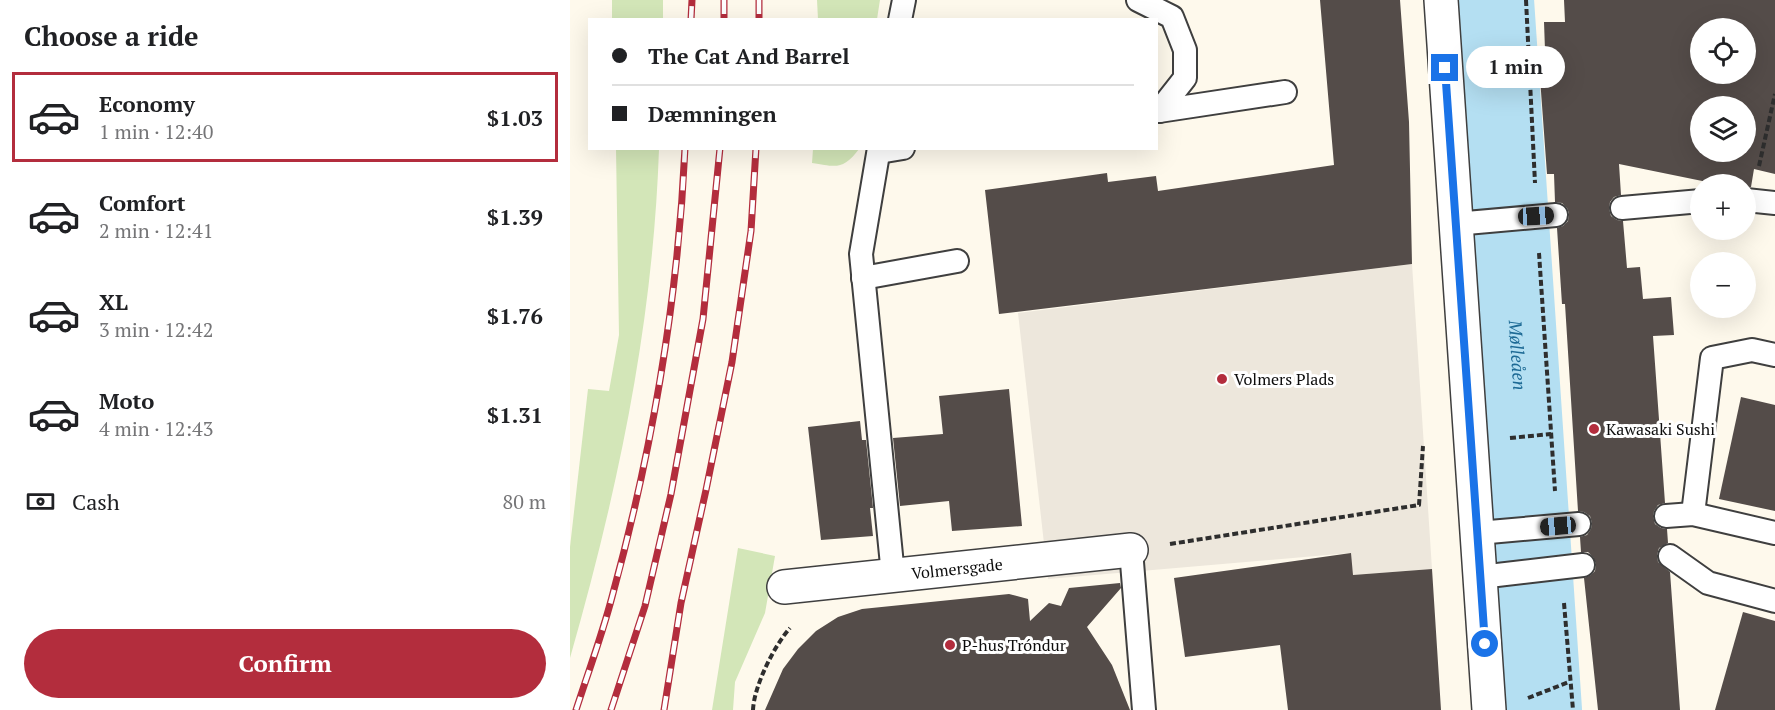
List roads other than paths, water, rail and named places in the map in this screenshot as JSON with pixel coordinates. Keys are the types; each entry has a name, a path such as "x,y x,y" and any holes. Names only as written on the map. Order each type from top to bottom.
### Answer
{"street":[{"path":"1441,0 1489,710"},
{"name":"Volmersgade","path":"784,587 1131,550"}],"lane":[{"path":"900,18 903,0"},
{"path":"1138,0 1172,17 1185,50 1185,78 1158,111"},
{"path":"1158,111 1285,92"},
{"path":"879,150 861,254 893,575"},
{"path":"1756,201 1775,203"},
{"path":"1622,208 1690,202"},
{"path":"1455,224 1540,216"},
{"path":"863,278 957,261"},
{"path":"1693,514 1712,358 1752,350 1775,356"},
{"path":"1666,516 1693,514 1775,533"},
{"path":"1478,533 1569,525"},
{"path":"1131,550 1144,710"},
{"path":"1670,556 1708,583 1775,601"},
{"path":"1480,577 1572,567"}],"waterway":[{"name":"Mølleåen","path":"1493,0 1541,710"}],"railway":[{"path":"691,18 692,0"},
{"path":"724,0 724,18"},
{"path":"759,0 759,18"},
{"path":"576,710 612,597 651,431 676,262 685,150"},
{"path":"611,710 645,606 671,494 703,319 720,150"},
{"path":"664,710 681,603 732,362 751,231 756,150"}],"place":[{"name":"Volmers Plads","path":"1222,379"},
{"name":"Kawasaki Sushi","path":"1594,429"},
{"name":"P-hus Tróndur","path":"950,645"}]}
